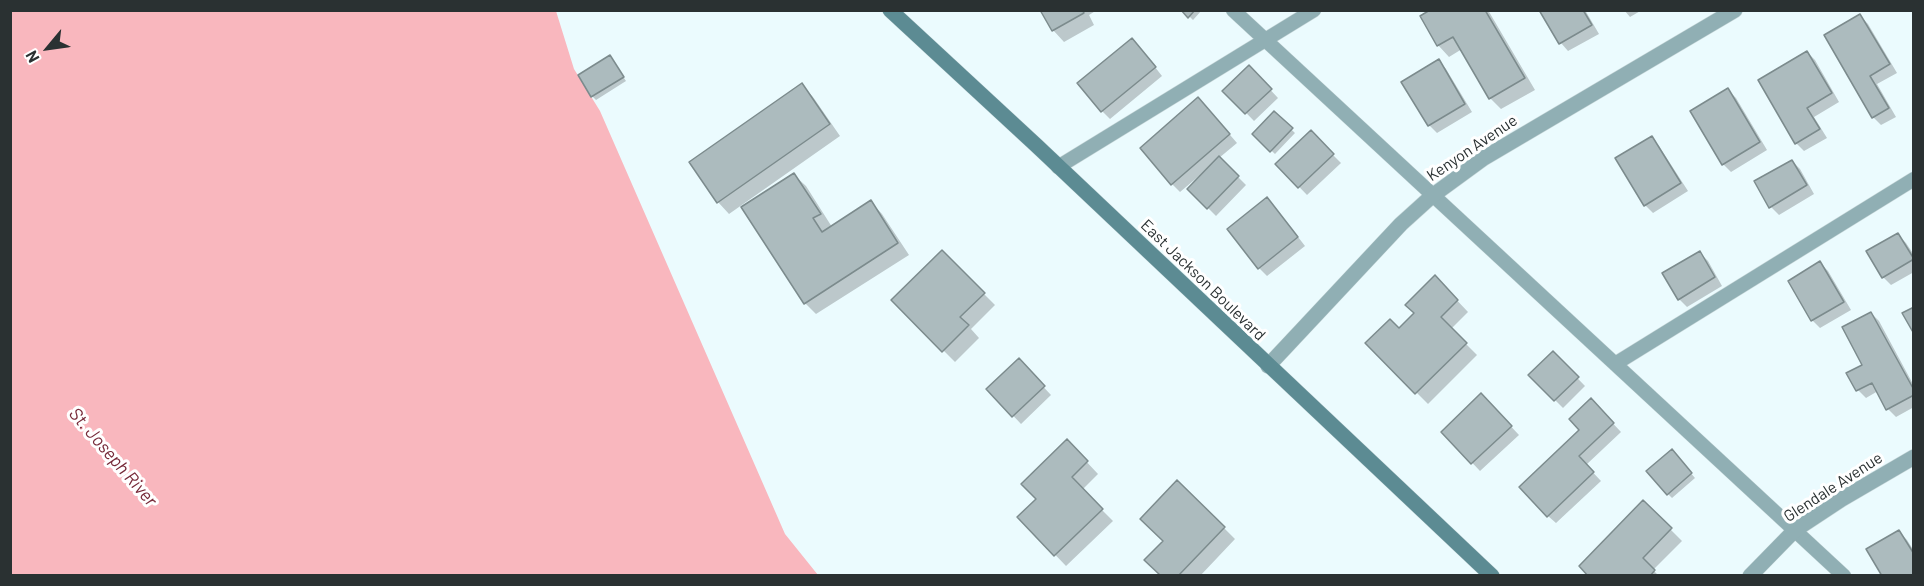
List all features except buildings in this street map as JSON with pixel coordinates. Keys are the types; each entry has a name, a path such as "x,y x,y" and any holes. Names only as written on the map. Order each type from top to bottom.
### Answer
{"main road":[{"name":"East Jackson Boulevard","path":"891,10 1492,576"}],"street":[{"name":"Kenyon Avenue","path":"1268,366 1401,224 1432,196 1484,158 1735,10"},
{"name":"Glendale Avenue","path":"1750,576 1795,530 1842,499 1914,457"}],"lane":[{"path":"1233,10 1844,576"},
{"path":"1058,167 1314,10"},
{"path":"1614,364 1914,179"}],"water":[{"name":"St. Joseph River","path":"10,11 556,11 574,69 600,111 785,534 818,575 11,575"}]}
